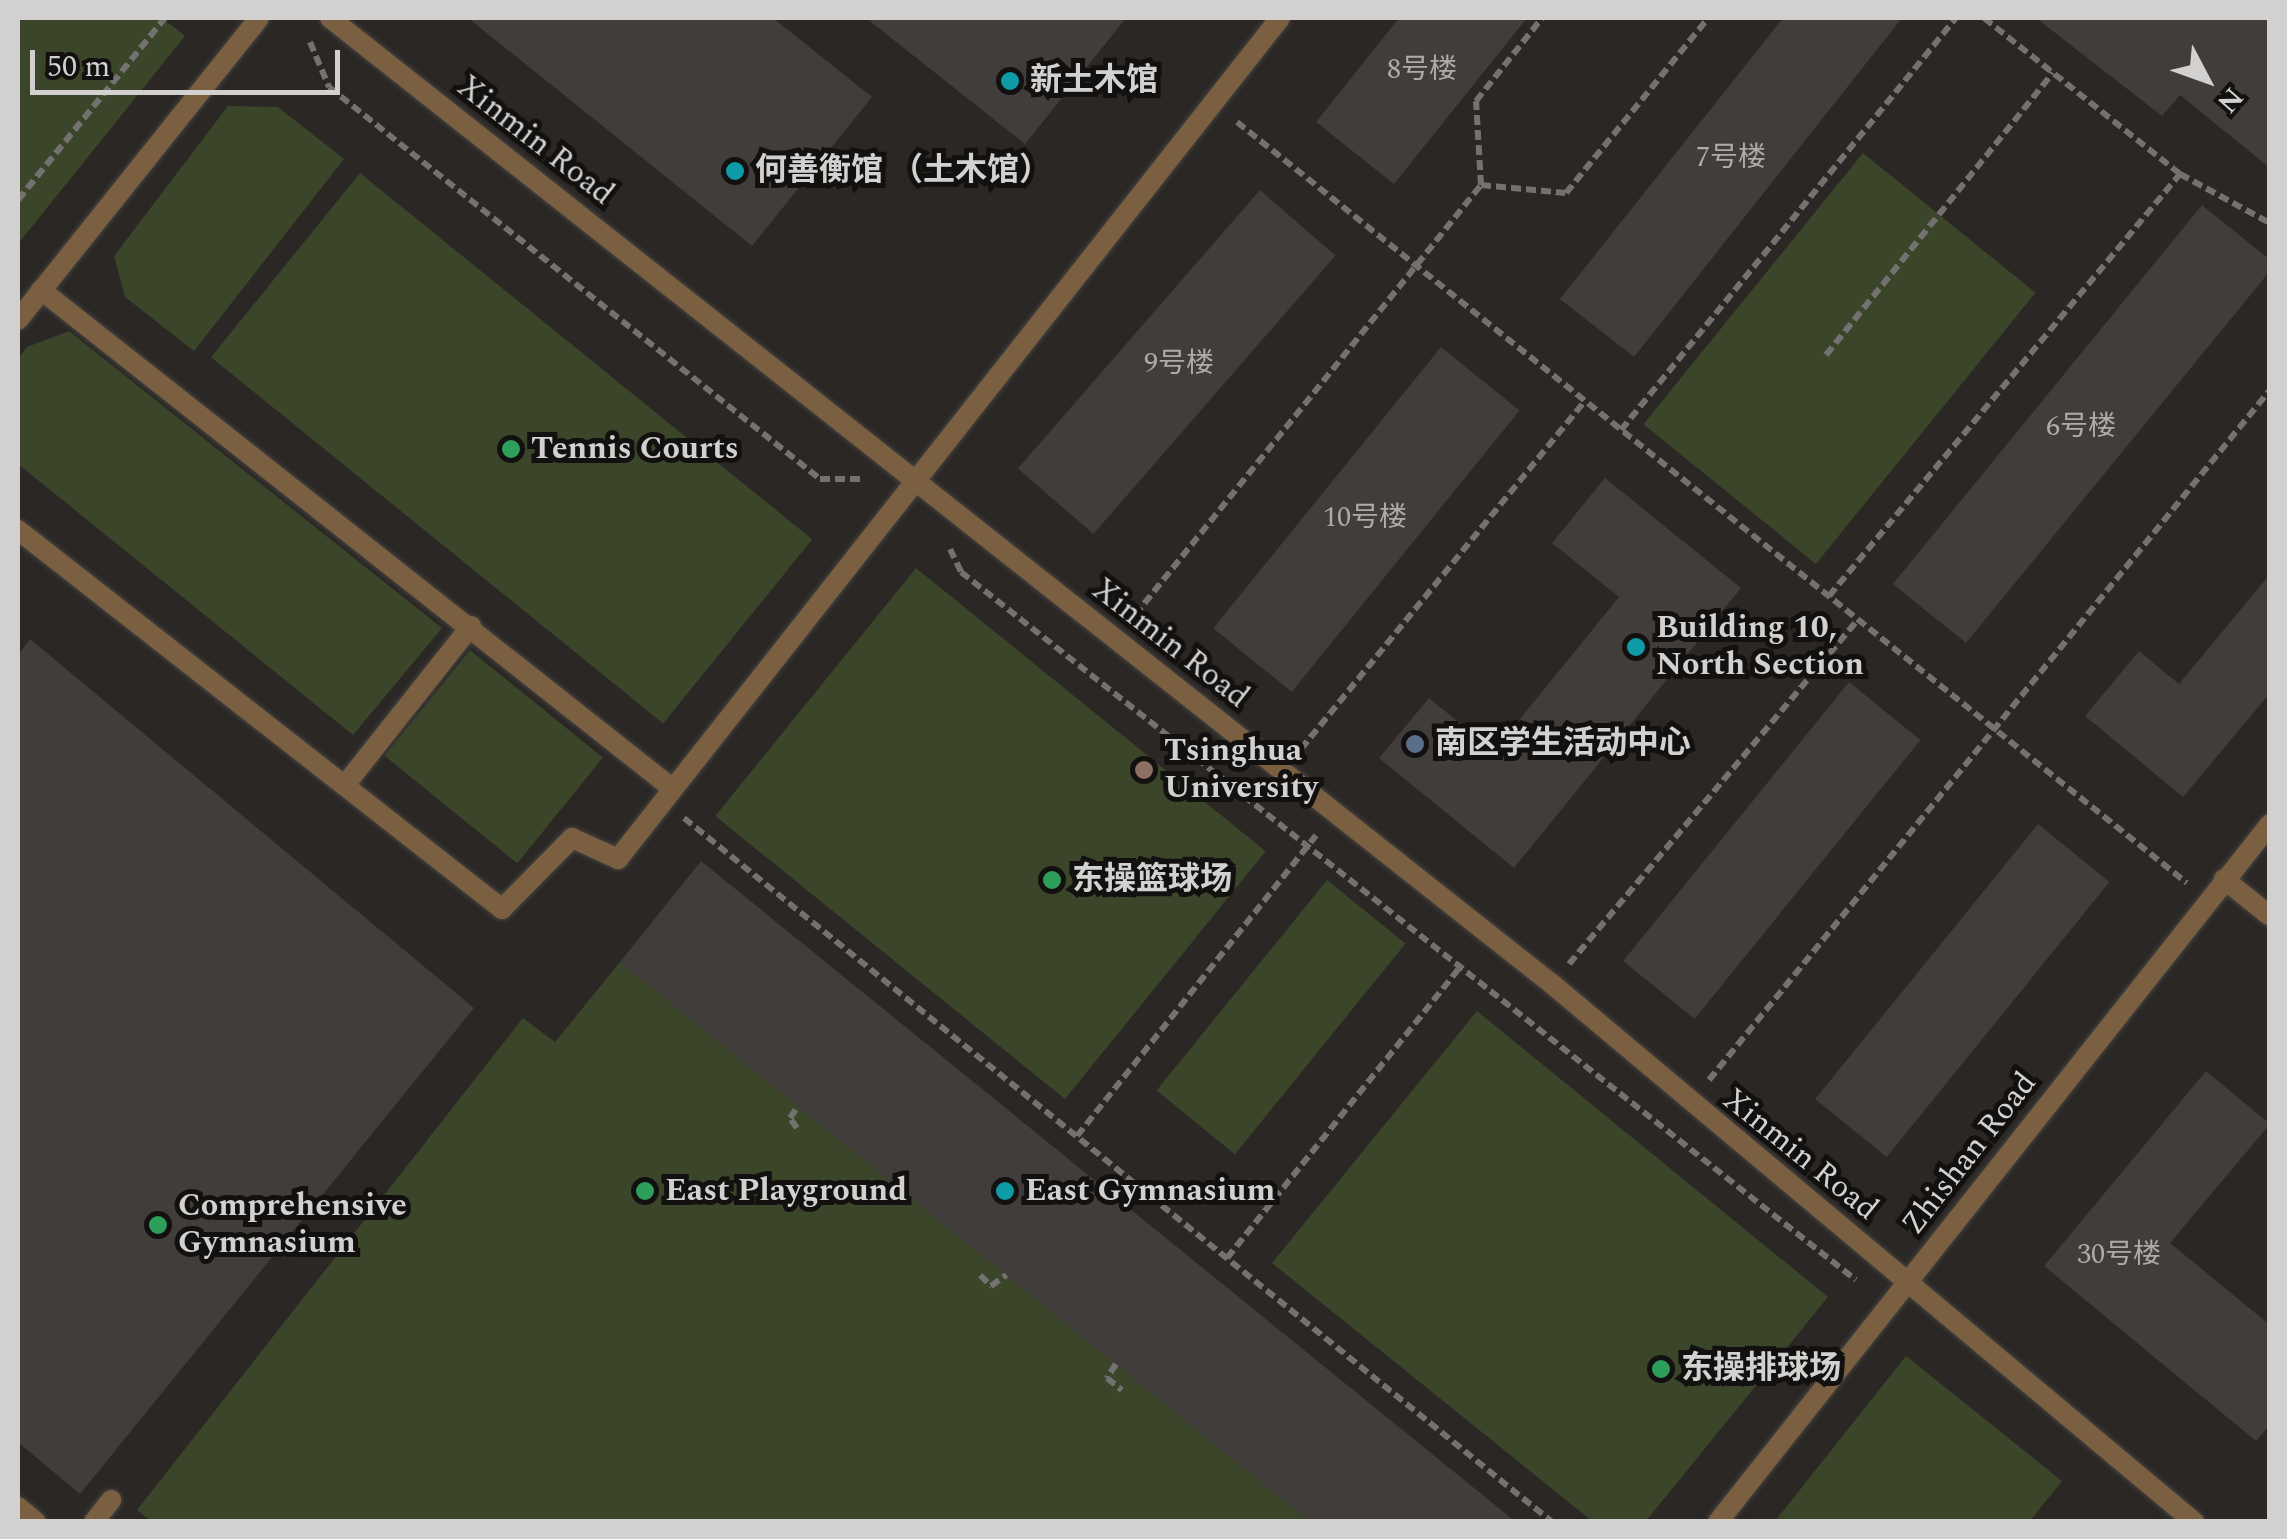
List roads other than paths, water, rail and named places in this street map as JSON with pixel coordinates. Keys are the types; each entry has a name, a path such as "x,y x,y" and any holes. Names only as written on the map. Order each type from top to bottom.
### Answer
{"street":[{"path":"18,320 258,18"},
{"name":"Xinmin Road","path":"330,18 1552,984 1690,1104 2194,1522"},
{"path":"18,530 502,909 572,838 618,859 1280,18"},
{"path":"42,290 672,789"},
{"path":"345,785 470,626"},
{"name":"Zhishan Road","path":"1718,1522 2270,824"},
{"path":"2224,879 2270,916"},
{"path":"94,1522 110,1500"},
{"path":"18,1507 36,1522"}],"place":[{"name":"新土木馆","path":"1010,81"},
{"name":"何善衡馆 （土木馆）","path":"735,171"},
{"name":"Tennis Courts","path":"511,449"},
{"name":"Building 10, North Section","path":"1636,647"},
{"name":"南区学生活动中心","path":"1415,744"},
{"name":"Tsinghua University","path":"1144,770"},
{"name":"东操篮球场","path":"1052,880"},
{"name":"East Playground","path":"645,1191"},
{"name":"East Gymnasium","path":"1005,1191"},
{"name":"Comprehensive Gymnasium","path":"158,1225"},
{"name":"东操排球场","path":"1661,1369"}]}
